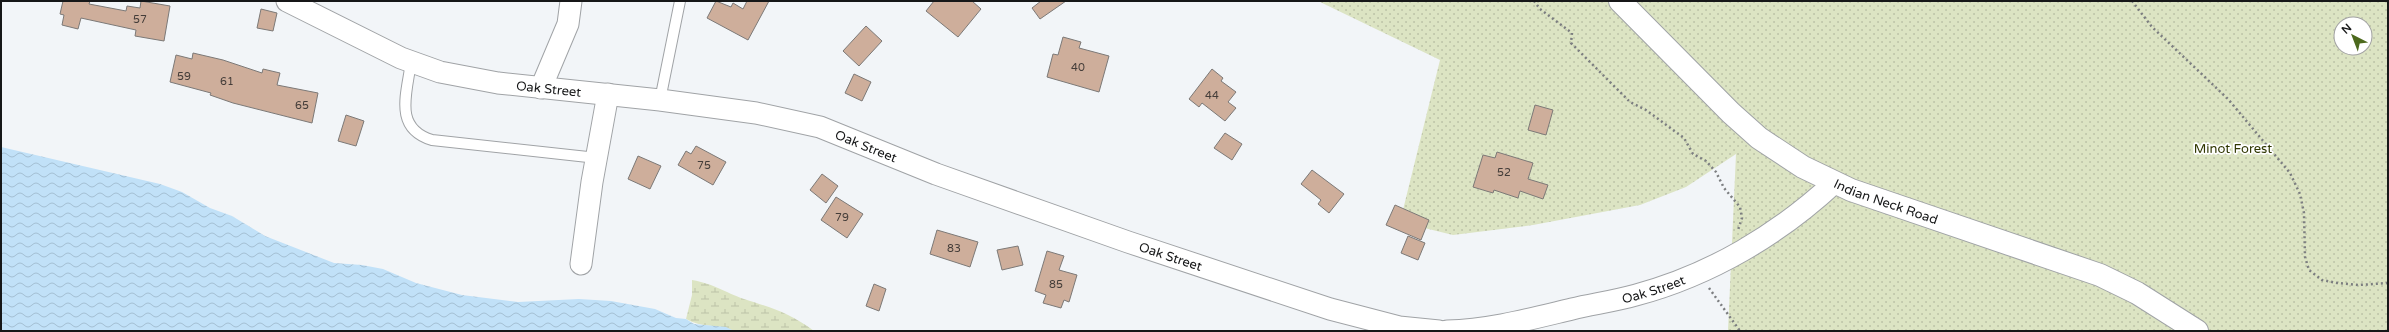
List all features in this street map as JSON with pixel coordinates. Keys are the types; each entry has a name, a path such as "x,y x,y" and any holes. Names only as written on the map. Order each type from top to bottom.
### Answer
{"street":[{"name":"Oak Street","path":"287,1 411,62 460,77 541,88 660,100 756,113 820,127 936,174 1105,234 1324,307 1399,327 1439,331"},
{"path":"541,88 568,24 570,1"},
{"name":"Indian Neck Road","path":"1620,1 1746,127 1788,158 1834,182 1911,212 2100,275 2137,293 2197,331"},
{"path":"582,264 596,158 608,94"},
{"name":"Oak Street","path":"1447,331 1499,326 1637,295 1668,285 1703,270 1772,234 1797,216 1834,182"}],"lane":[{"path":"660,100 680,1"},
{"path":"411,62 405,115 414,132 421,137 432,140 596,158"}],"path":[{"path":"1534,1 1540,9 1572,32 1571,43 1630,102 1646,110 1684,138 1693,154 1706,161 1716,172 1724,188 1740,207 1742,218 1737,232"},
{"path":"2132,1 2152,26 2228,99 2290,174 2300,194 2303,207 2304,252 2309,270 2322,280 2337,283 2358,285 2388,283"},
{"path":"1703,270 1708,287 1740,331"}],"green space":[{"name":"Minot Forest","path":"1318,1 2388,1 2388,331 1728,331 1736,154 1686,187 1640,205 1533,225 1453,235 1400,222 1440,60"},
{"path":"692,280 719,288 772,308 797,320 814,331 734,331 722,327 692,322 686,319 692,295"}],"water":[{"path":"1,147 160,184 182,192 210,208 232,216 265,236 334,263 362,265 383,269 416,283 462,295 518,302 579,299 611,301 655,309 676,318 686,319 694,324 726,327 734,331 1,331"}],"building":[{"path":"63,1 90,1 89,4 126,11 127,6 140,8 141,1 170,6 164,41 135,36 136,30 81,18 78,29 62,25 64,15 60,14"},
{"path":"716,1 731,7 733,3 743,9 747,1 769,1 748,40 707,18"},
{"path":"934,1 972,1 981,9 958,37 926,11"},
{"path":"1041,1 1066,1 1040,19 1032,8"},
{"path":"261,9 277,13 273,31 257,28"},
{"path":"866,26 882,41 859,66 843,51"},
{"path":"1063,37 1081,42 1079,48 1109,56 1099,92 1047,77 1053,54 1058,55"},
{"path":"193,53 223,60 262,73 263,69 280,73 277,85 318,93 312,123 233,103 210,95 211,93 170,82 176,55 192,59"},
{"path":"1212,69 1223,78 1221,81 1236,92 1228,102 1236,108 1225,121 1202,103 1199,107 1189,99"},
{"path":"854,74 871,82 862,101 845,93"},
{"path":"1535,105 1553,110 1546,135 1528,130"},
{"path":"346,115 364,121 356,146 338,141"},
{"path":"1225,133 1242,144 1232,160 1214,148"},
{"path":"696,146 726,162 713,185 678,165 686,151 691,154"},
{"path":"1497,152 1533,163 1528,179 1548,185 1543,199 1520,191 1518,198 1494,190 1493,193 1473,187 1483,155 1495,158"},
{"path":"638,156 661,166 650,189 628,179"},
{"path":"1312,170 1344,194 1329,213 1318,204 1321,200 1301,184"},
{"path":"822,174 838,186 826,203 810,190"},
{"path":"836,197 863,214 847,238 821,220"},
{"path":"1395,205 1429,220 1421,240 1386,225"},
{"path":"937,230 978,242 970,267 930,254"},
{"path":"1408,236 1425,243 1418,260 1401,253"},
{"path":"1018,246 1023,265 1002,270 997,250"},
{"path":"1047,251 1064,256 1059,270 1077,275 1069,302 1064,300 1061,308 1043,303 1046,295 1035,291"},
{"path":"874,284 886,289 879,311 866,306"}]}
